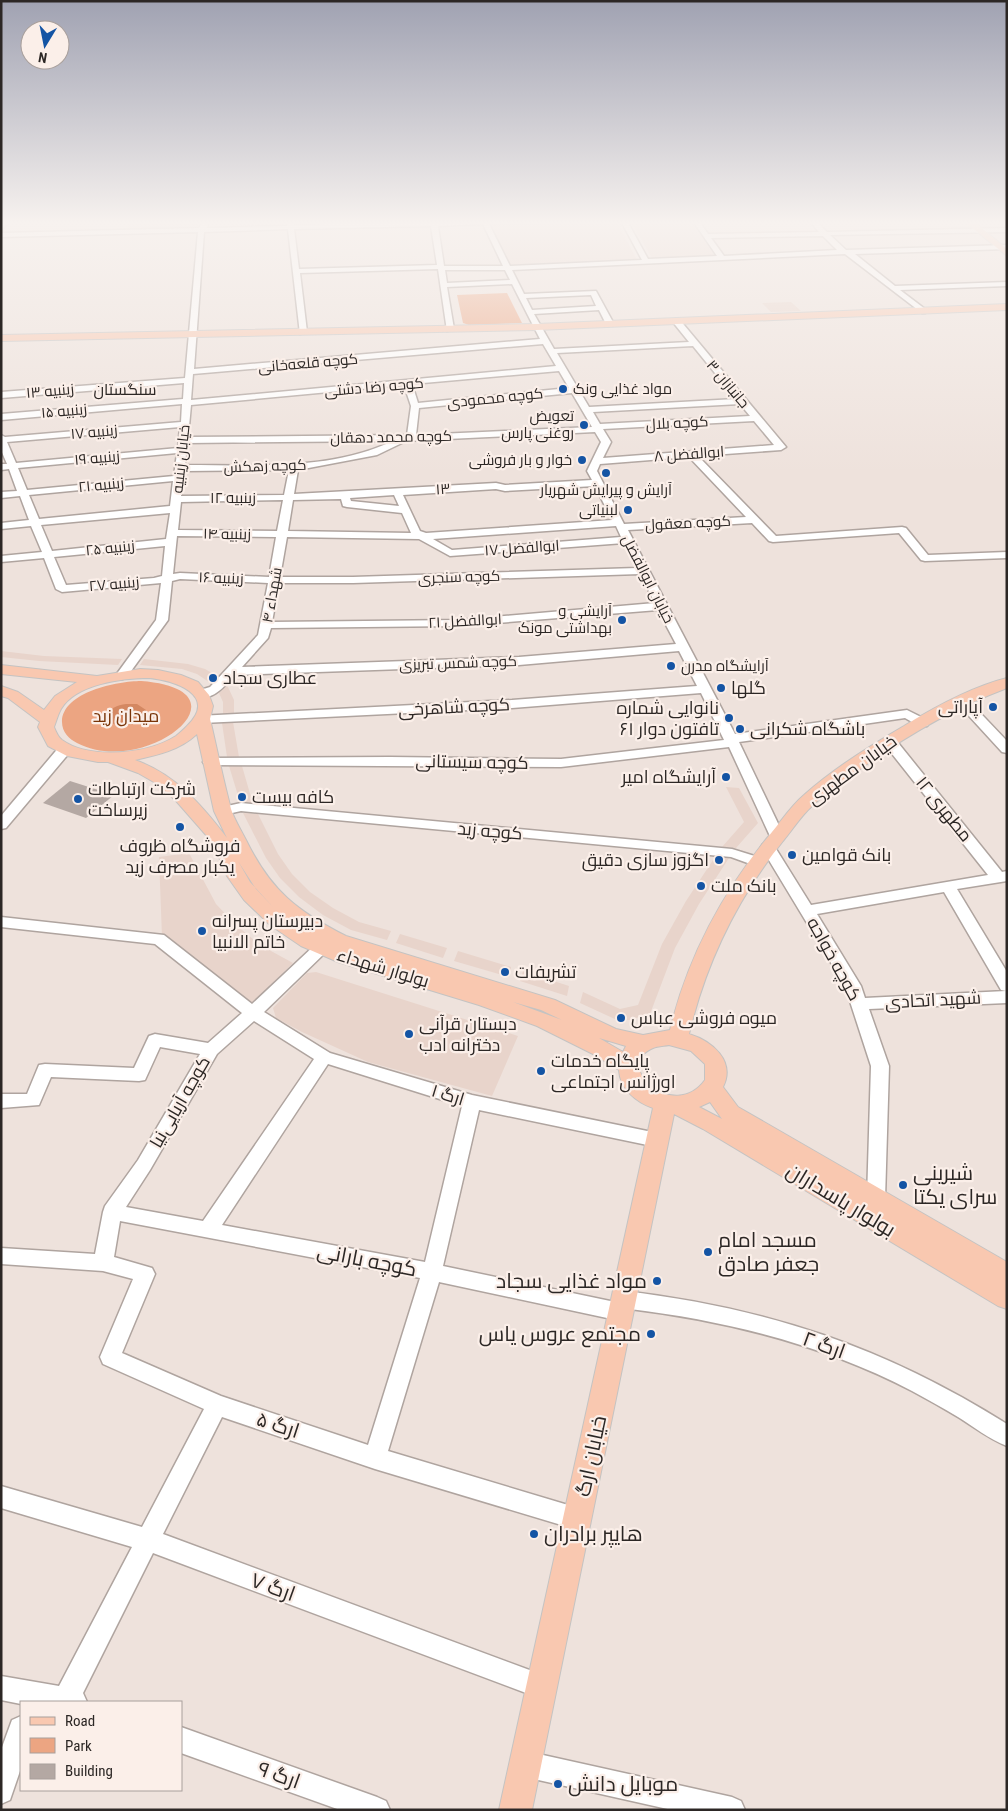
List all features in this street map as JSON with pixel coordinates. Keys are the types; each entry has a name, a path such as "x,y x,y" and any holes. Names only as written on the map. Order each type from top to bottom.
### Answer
{"main road":[{"path":"1,338 537,327 1007,307"},
{"path":"1,669 97,680"},
{"path":"201,694 188,683 169,676 147,674 122,675 97,680 67,695 56,704 48,720 49,734 55,742 65,749 87,756 114,759 142,755 169,747 190,734 202,719"},
{"name":"خیابان مطهری","path":"678,1038 686,1002 702,955 725,912 756,861 806,802 869,754 962,701 1006,685"},
{"path":"1,691 13,695 48,720"},
{"name":"بولوار شهداء","path":"201,694 206,707 202,719 210,762 223,811 248,863 263,885 283,906 339,941 548,1005 611,1035 644,1043"},
{"name":"بولوار شهداء","path":"114,759 142,767 165,780 186,799 222,844 232,868 247,891 272,916 296,934 328,952 539,1017 602,1047 627,1065"},
{"path":"660,1038 678,1038 703,1049 713,1061 717,1074 712,1088 701,1098 684,1103 670,1103 647,1097 634,1086 627,1072 627,1065 632,1052 644,1043 660,1038"},
{"name":"بولوار پاسداران","path":"712,1088 730,1113 1007,1275"},
{"name":"بولوار پاسداران","path":"670,1103 711,1123 1007,1298"},
{"name":"خیابان ارگ","path":"515,1810 657,1140 670,1103"}],"street":[{"name":"خیابان زینبیه","path":"122,675 162,620 183,445 194,306"},
{"path":"300,306 303,332"},
{"path":"446,306 450,329"},
{"name":"خیابان ابوالفضل","path":"526,306 606,442 592,471 732,741 773,841"},
{"path":"915,306 922,311"},
{"path":"529,312 602,308 610,324"},
{"name":"جانبازان ۳","path":"676,321 781,447"},
{"name":"کوچه قلعه‌خانی","path":"189,376 545,341"},
{"path":"552,351 694,344"},
{"name":"کوچه رضا دشتی","path":"187,402 408,384 562,368"},
{"name":"زینبیه ۱۳","path":"1,395 189,376"},
{"path":"408,384 415,406 408,438"},
{"name":"کوچه محمودی","path":"415,406 575,390"},
{"path":"587,410 743,401"},
{"name":"زینبیه ۱۵","path":"1,417 187,402"},
{"name":"کوچه بلال","path":"598,428 757,418"},
{"name":"زینبیه ۱۷","path":"2,439 185,424"},
{"name":"کوچه محمد دهقان","path":"183,445 408,438 598,428"},
{"name":"کوچه زهکش","path":"179,473 294,467 374,453 408,438"},
{"path":"2,439 48,554"},
{"name":"زینبیه ۱۹","path":"1,467 183,445"},
{"name":"ابوالفضل ۸","path":"598,461 781,447"},
{"path":"691,454 772,539 902,530 925,558 1005,558"},
{"name":"شهداء ۴","path":"201,694 214,690 264,636 294,467"},
{"name":"زینبیه ۲۱","path":"1,495 179,473"},
{"name":"۱۳","path":"289,498 598,483"},
{"path":"397,492 416,533 421,536"},
{"path":"345,496 347,504 405,510"},
{"name":"زینبیه ۱۲","path":"1,526 176,504 289,498"},
{"name":"کوچه معقول","path":"421,536 754,520"},
{"name":"زینبیه ۱۴","path":"172,538 282,534 421,536"},
{"name":"ابوالفضل ۱۷","path":"421,536 450,554 628,540"},
{"name":"زینبیه ۲۵","path":"1,559 172,538"},
{"name":"زینبیه ۲۷","path":"48,554 62,589 167,578"},
{"name":"کوچه سنجری","path":"275,579 353,580 644,571"},
{"name":"زینبیه ۱۶","path":"167,578 180,576 275,579"},
{"name":"ابوالفضل ۲۱","path":"267,625 459,623 662,606"},
{"name":"کوچه شمس تبریزی","path":"232,671 519,661 683,647"},
{"name":"کوچه شاهرخی","path":"202,719 512,704 705,689"},
{"path":"962,701 1007,749"},
{"name":"کوچه سیستانی","path":"210,762 390,761 561,763 732,741 907,714 923,723"},
{"name":"مطهری ۱۲","path":"890,742 1003,876"},
{"path":"1,825 65,749"},
{"name":"کوچه زید","path":"223,811 241,807 732,853 756,861"},
{"name":"کوچه خواجه","path":"773,841 807,911 853,986 880,1066 876,1199"},
{"path":"807,911 1003,876"},
{"path":"948,886 1007,986"},
{"name":"ارگ ۱","path":"1,922 159,939 253,1013 324,1057 472,1102 657,1140"},
{"name":"کوچه آریایی‌نیا","path":"103,1264 112,1212 144,1165 211,1050 321,948"},
{"name":"شهید اتحادی","path":"859,1004 1007,997"},
{"path":"1,1101 33,1100 45,1070 139,1075 155,1040 211,1050"},
{"path":"208,1230 324,1057"},
{"path":"375,1458 432,1272 472,1102"},
{"name":"کوچه بارانی","path":"112,1212 623,1306"},
{"path":"1,1256 103,1264"},
{"name":"ارگ ۵","path":"103,1264 145,1274 110,1357 217,1405 375,1458 578,1519"},
{"name":"ارگ ۲","path":"623,1306 711,1312 775,1328 816,1341 905,1378 970,1413 1007,1436"},
{"path":"1,1688 31,1698 71,1701 148,1540 217,1405"},
{"name":"ارگ ۷","path":"1,1497 148,1540 542,1687"},
{"path":"1,1791 20,1732"},
{"name":"ارگ ۹","path":"182,1740 377,1810"},
{"path":"525,1764 732,1810"}],"shaded area":[{"path":"765,306 795,306 801,311 771,312"},
{"path":"1,651 44,656 122,659 118,665 39,661 1,657"},
{"path":"144,659 188,664 205,669 219,677 212,684 197,674 182,669 140,665"},
{"path":"227,685 234,700 234,713 223,714 223,702 219,693"},
{"path":"137,704 146,710 146,716 138,722 129,725 109,722 106,716 110,711 117,706"},
{"path":"233,722 239,757 227,757 222,723"},
{"path":"229,766 242,766 253,804 240,802"},
{"path":"726,787 739,788 758,823 736,848 722,847 744,822"},
{"path":"243,813 258,814 278,854 292,874 310,892 333,908 359,922 391,931 387,940 351,930 323,915 299,897 280,878 266,858"},
{"name":"دبیرستان پسرانه خاتم الانبیا","path":"189,853 216,904 235,924 260,945 293,963 252,1003 162,937 159,857"},
{"path":"715,857 729,858 699,904 675,948 650,1014 629,1020 617,1020 580,1003 583,992 620,1009 638,1005 662,944 686,901"},
{"path":"400,934 447,948 443,958 396,943"},
{"path":"458,951 511,967 509,977 454,961"},
{"path":"523,971 569,986 567,996 520,981"},
{"name":"دبستان قرآنی دخترانه ادب","path":"316,972 518,1036 492,1096 368,1062 276,1018 273,1008 307,973"}],"green space":[{"path":"459,306 513,306 522,323 469,325 463,323"},
{"name":"میدان زید","path":"141,681 174,688 190,700 190,714 178,729 158,742 132,750 104,751 77,743 66,735 62,722 64,712 71,703 93,690 119,683"}],"building":[{"name":"شرکت ارتباطات زیرساخت","path":"70,781 114,795 86,818 43,803"}],"place":[{"name":"مواد غذایی ونک","path":"563,389"},
{"name":"تعویض روغنی پارس","path":"584,425"},
{"name":"خوار و بار فروشی","path":"582,460"},
{"name":"آرایش و پیرایش شهریار","path":"606,473"},
{"name":"لبنیاتی","path":"628,510"},
{"name":"آرایشی و بهداشتی مونک","path":"622,620"},
{"name":"آرایشگاه مدرن","path":"671,666"},
{"name":"عطاری سجاد","path":"213,678"},
{"name":"گلها","path":"721,688"},
{"name":"آپاراتی","path":"993,707"},
{"name":"نانوایی شماره ۶۱ تافتون دوار","path":"729,718"},
{"name":"باشگاه شکرانی","path":"740,729"},
{"name":"آرایشگاه امیر","path":"726,777"},
{"name":"کافه بیست","path":"242,797"},
{"name":"شرکت ارتباطات زیرساخت","path":"78,799"},
{"name":"فروشگاه ظروف یکبار مصرف زید","path":"180,827"},
{"name":"بانک قوامین","path":"792,855"},
{"name":"اگزوز سازی دقیق","path":"719,860"},
{"name":"بانک ملت","path":"701,886"},
{"name":"دبیرستان پسرانه خاتم الانبیا","path":"202,931"},
{"name":"تشریفات","path":"505,972"},
{"name":"میوه فروشی عباس","path":"621,1018"},
{"name":"دبستان قرآنی دخترانه ادب","path":"409,1034"},
{"name":"پایگاه خدمات اورژانس اجتماعی","path":"541,1071"},
{"name":"شیرینی سرای یکتا","path":"903,1185"},
{"name":"مسجد امام جعفر صادق","path":"708,1252"},
{"name":"مواد غذایی سجاد","path":"657,1281"},
{"name":"مجتمع عروس یاس","path":"651,1334"},
{"name":"هایپر برادران","path":"534,1534"},
{"name":"موبایل دانش","path":"558,1784"}],"district":[{"name":"سنگستان","path":"125,389"}]}
